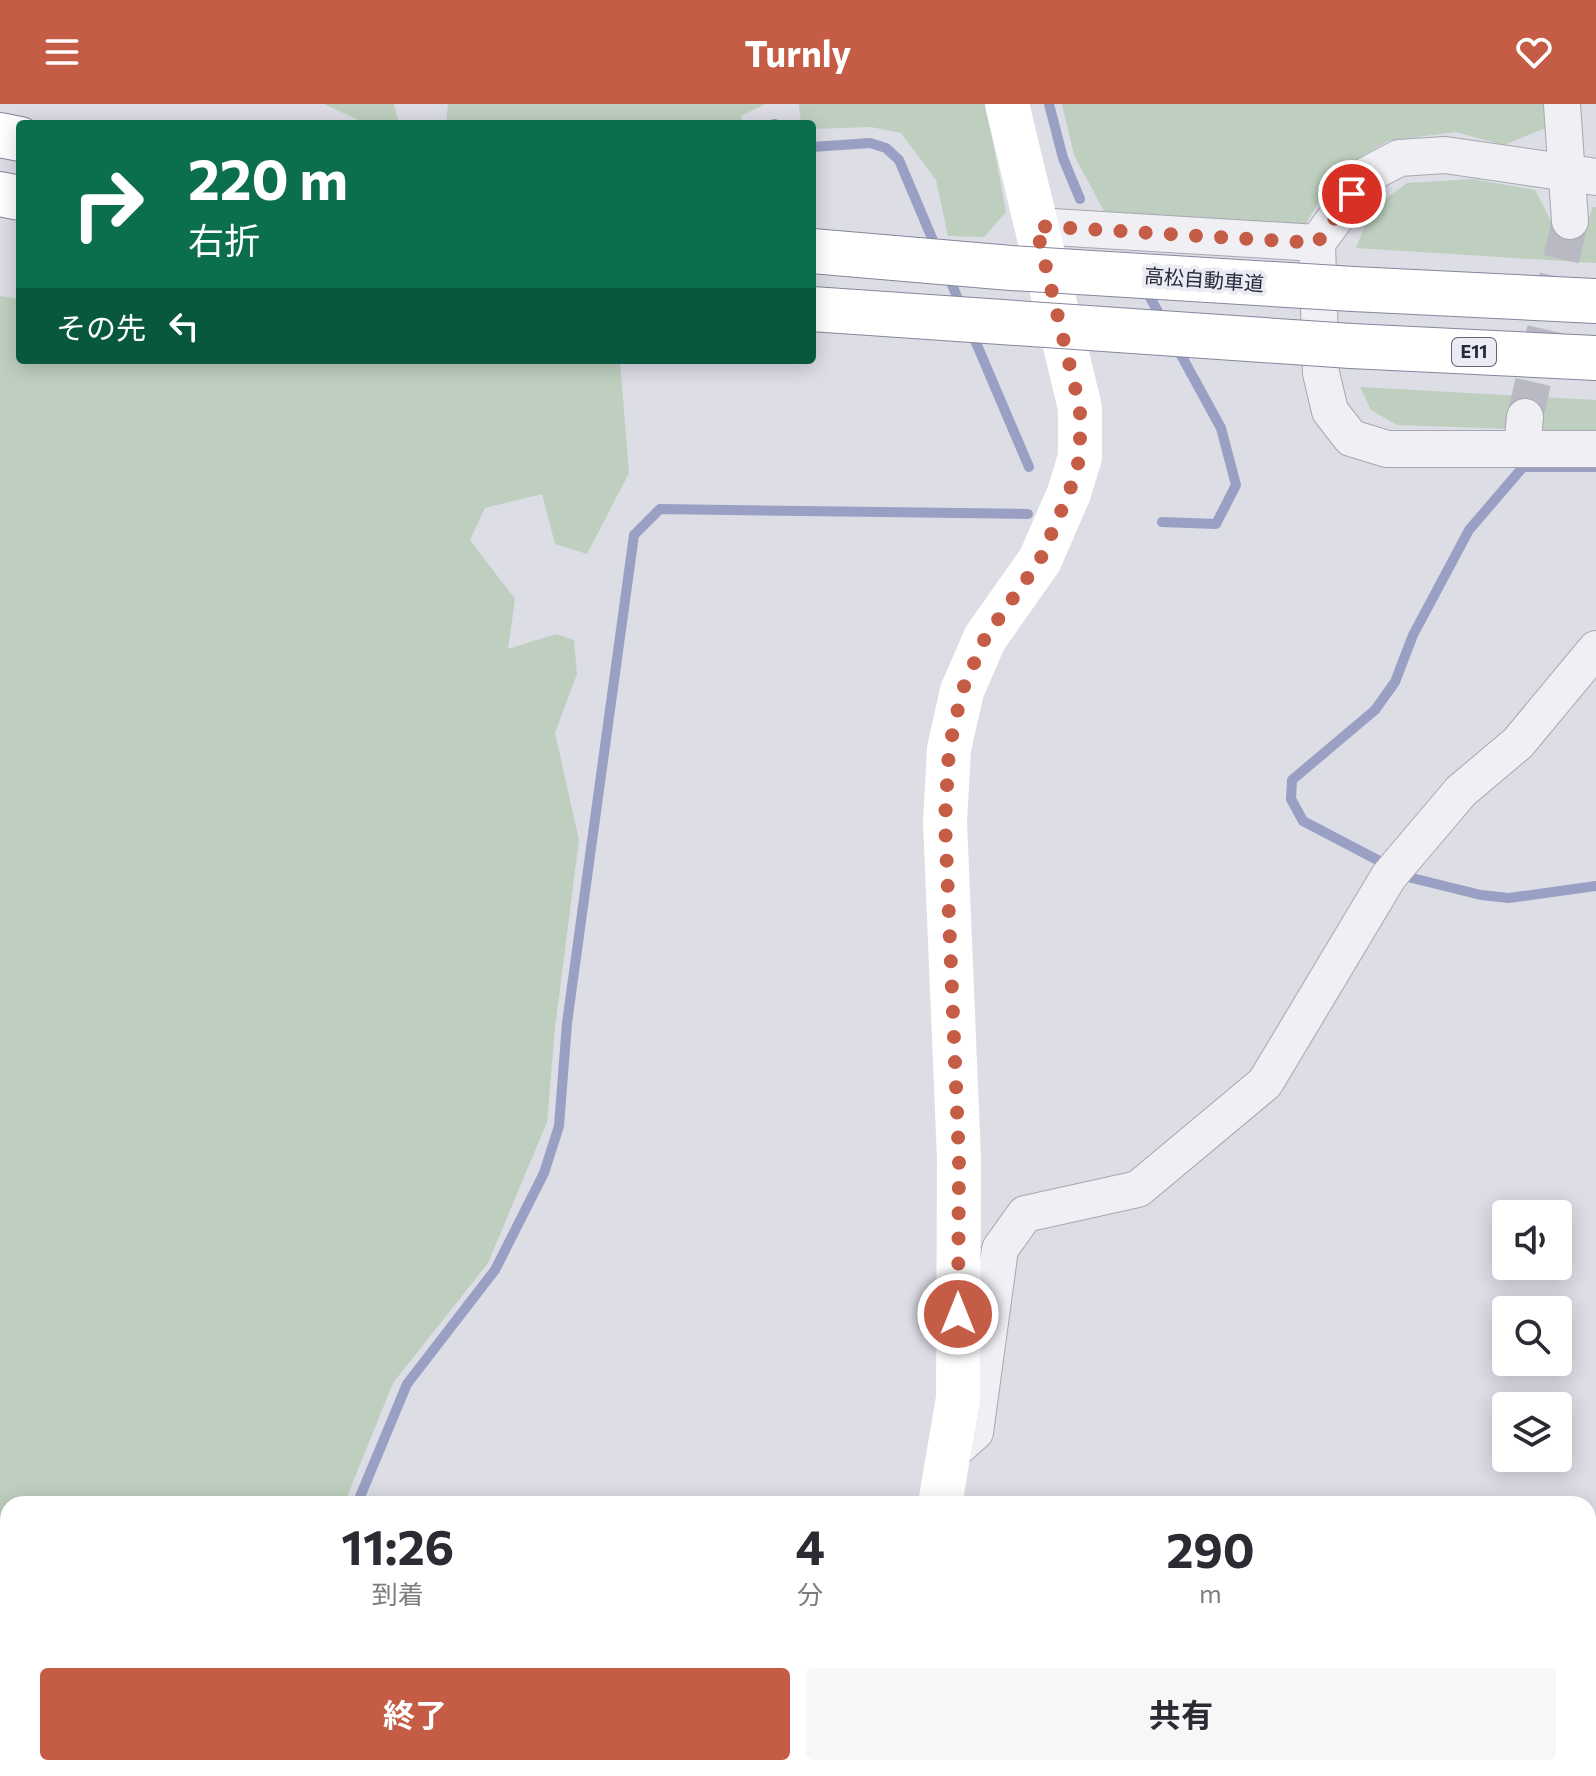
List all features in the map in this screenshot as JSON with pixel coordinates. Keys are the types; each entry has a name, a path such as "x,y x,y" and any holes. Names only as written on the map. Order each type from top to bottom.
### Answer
{"main road":[{"path":"942,1496 958,1398 959,1159 945,821 949,749 962,691 985,638 1040,560 1069,493 1080,457 1080,408 1007,104"},
{"name":"高松自動車道","path":"816,251 1011,268 1596,301"},
{"name":"E11","path":"816,309 1351,346 1596,358"}],"street":[{"path":"1562,104 1581,175 1570,221"},
{"path":"1581,175 1445,155 1399,158 1367,175 1317,243 1321,373 1330,411 1351,438 1387,449 1523,433 1596,449"},
{"path":"1036,226 1317,243"},
{"path":"950,1454 975,1432 1000,1249 1025,1214 1138,1189 1265,1083 1393,871 1461,791 1518,743 1596,649"}],"green space":[{"path":"324,104 394,104 398,120 358,120"},
{"path":"448,104 765,104 741,116 742,120 446,120"},
{"path":"799,104 986,104 1006,212 984,237 948,236 936,180 901,133 871,127 816,129 816,120 801,120"},
{"path":"1062,104 1546,104 1548,127 1504,145 1455,132 1388,141 1338,170 1302,230 1106,215 1074,155"},
{"path":"1473,179 1535,190 1551,221 1586,226 1593,207 1596,207 1596,263 1356,248 1372,209 1407,183"},
{"path":"0,296 16,298 16,364 620,364 629,473 587,554 555,544 542,494 485,508 470,540 515,599 508,649 556,634 574,640 577,674 555,733 579,840 555,1028 547,1122 488,1263 393,1383 347,1496 0,1496"},
{"path":"1360,387 1596,400 1596,432 1397,425 1371,410"}],"waterway":[{"path":"1049,104 1063,158 1080,199"},
{"path":"816,147 870,143 886,148 899,160 937,250"},
{"path":"948,275 962,309"},
{"path":"1145,288 1164,323"},
{"path":"971,331 1029,467"},
{"path":"1162,522 1216,524 1236,485 1221,428 1175,344"},
{"path":"1596,467 1523,467 1469,530 1413,635 1395,682 1375,710 1292,780 1291,799 1303,821 1412,878 1481,895 1509,898 1596,886"},
{"path":"360,1496 407,1384 495,1270 544,1173 559,1126 567,1023 634,535 660,509 1028,514"}],"tunnel":[{"path":"1525,417 1570,221"}],"route":[{"path":"958,1314 959,1159 945,821 949,749 962,691 985,638 1040,560 1069,493 1080,457 1080,408 1036,226 1317,243 1352,194"}]}
